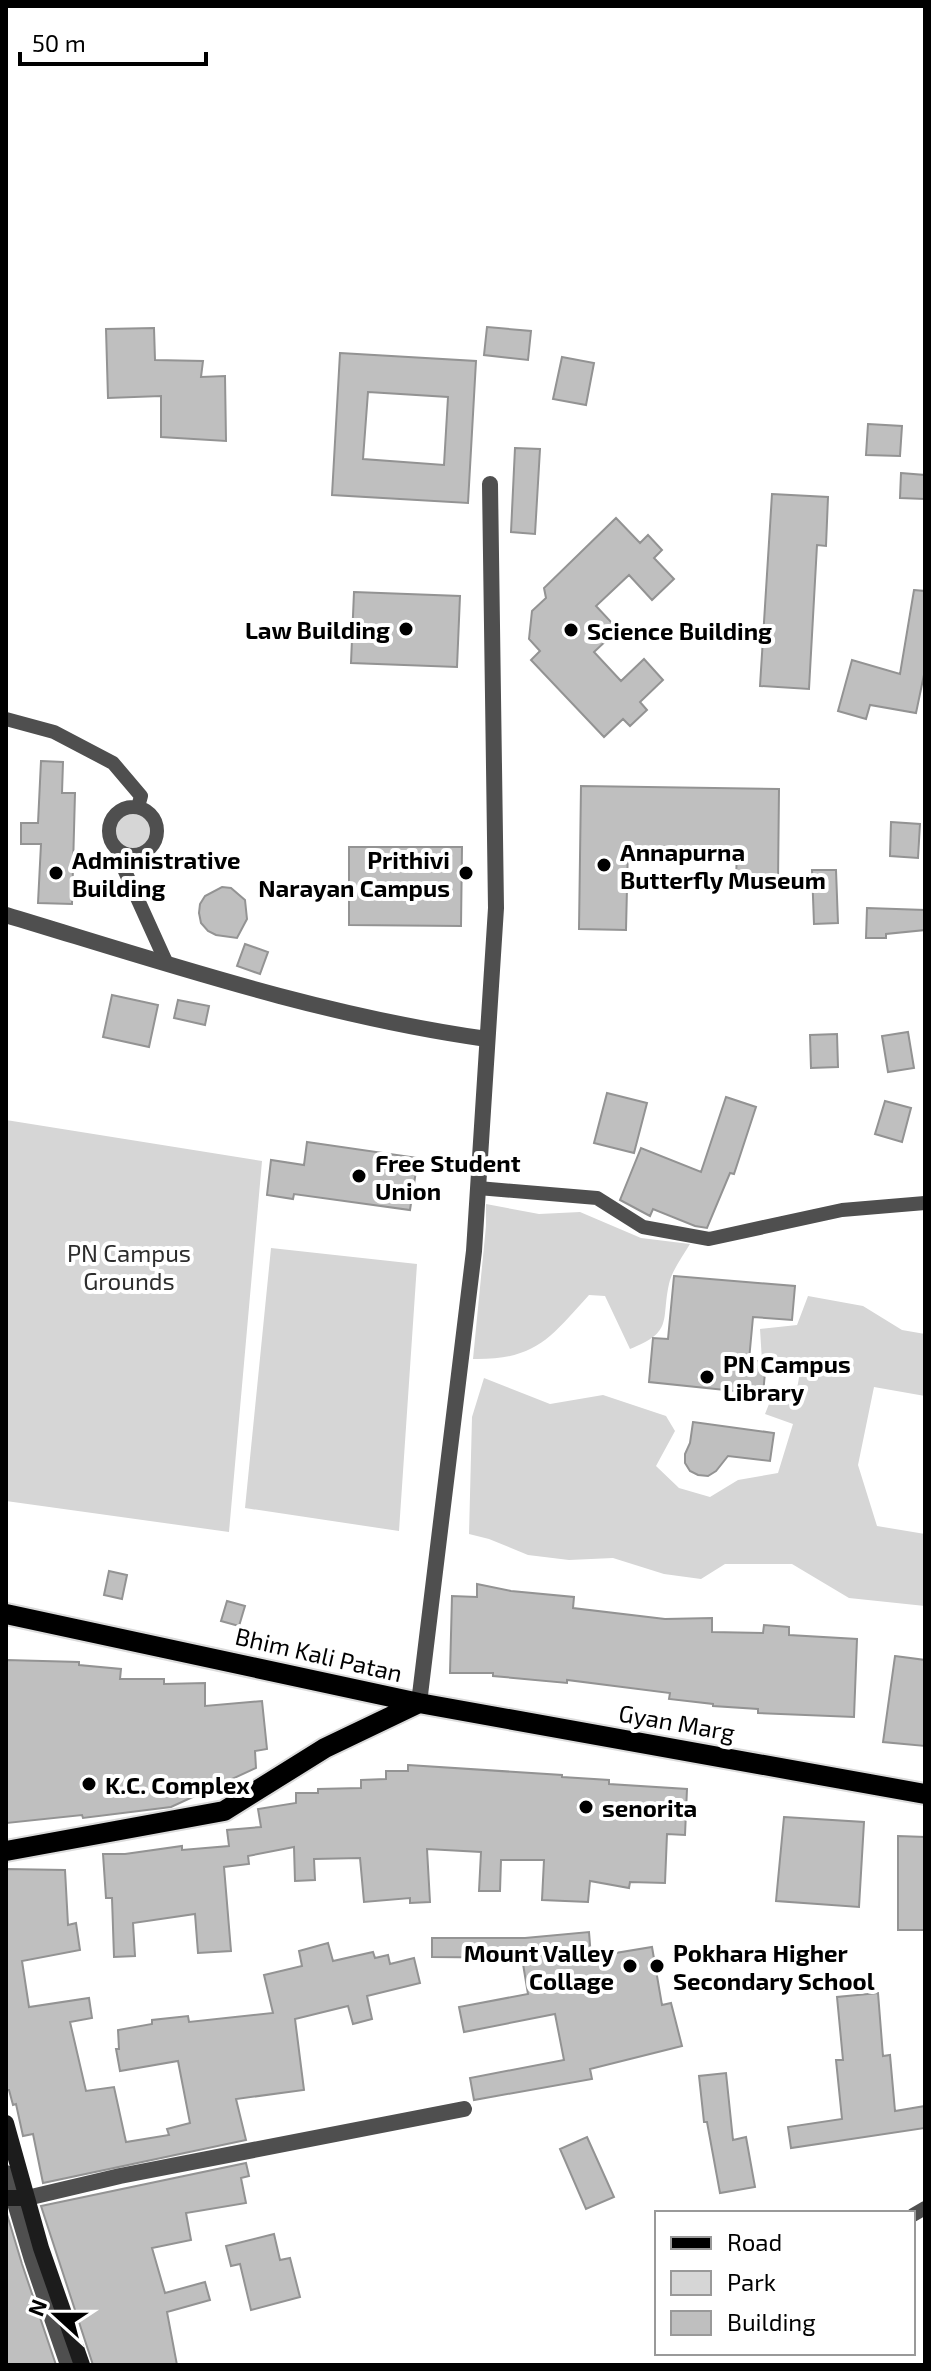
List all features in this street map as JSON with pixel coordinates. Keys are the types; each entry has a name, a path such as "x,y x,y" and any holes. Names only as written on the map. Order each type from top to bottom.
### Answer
{"main road":[{"name":"Bhim Kali Patan","path":"6,1614 419,1703"},
{"name":"Bhim Kali Patan","path":"6,1851 224,1811 325,1748 419,1703"},
{"name":"Gyan Marg","path":"419,1703 925,1794"},
{"path":"6,2123 16,2198 41,2248 82,2365"}],"street":[{"path":"419,1703 473,1265 496,908 490,484"},
{"path":"6,915 272,996 487,1039"},
{"path":"16,2198 464,2109"},
{"path":"6,2173 68,2365"}],"lane":[{"path":"6,719 54,732 113,763 141,796 138,807"},
{"path":"138,807 152,815 156,822 156,839 145,852 127,855 111,842 108,833 110,823 115,814 124,808 138,807"},
{"path":"127,855 124,869 167,964"},
{"path":"478,1188 597,1198 643,1227 709,1239 842,1210 925,1203"}],"green space":[{"path":"133,813 146,818 151,831 146,844 133,849 120,844 115,831 120,818"},
{"name":"PN Campus Grounds","path":"6,1120 262,1161 229,1532 6,1501"},
{"path":"486,1204 539,1214 580,1212 641,1238 690,1244 670,1279 660,1330 654,1337 630,1349 605,1296 589,1295 540,1344 512,1355 473,1359"},
{"path":"271,1248 417,1264 399,1531 245,1508"},
{"path":"808,1296 863,1306 902,1330 925,1334 925,1396 874,1387 858,1465 877,1526 925,1534 925,1606 849,1598 792,1564 725,1564 701,1579 664,1574 613,1558 569,1560 528,1555 469,1534 472,1417 484,1378 550,1404 603,1395 666,1416 675,1431 656,1466 679,1488 710,1497 738,1480 778,1473 793,1424 765,1414 769,1404 796,1394 801,1367 780,1357 762,1361 760,1329 797,1325"}],"building":[{"path":"487,327 531,331 528,360 484,355"},
{"path":"154,328 155,360 203,361 201,377 225,376 226,441 161,437 161,396 108,398 106,329"},
{"path":"340,353 476,361 468,503 332,495","holes":["368,392 448,397 444,465 363,459"]},
{"path":"562,357 594,363 586,405 553,399"},
{"path":"868,424 902,426 900,456 866,455"},
{"path":"515,448 540,449 535,534 511,532"},
{"path":"901,473 925,475 925,499 900,498"},
{"path":"772,494 828,497 826,546 817,545 809,689 760,686"},
{"name":"Science Building","path":"616,518 640,543 648,535 662,550 654,558 674,579 652,600 629,575 596,606 612,623 610,637 594,652 621,681 644,659 663,680 640,702 647,710 630,726 623,719 604,737 531,660 540,651 529,639 532,611 546,598 544,588"},
{"path":"914,590 925,591 925,670 916,713 870,705 866,719 838,711 852,660 900,674"},
{"name":"Law Building","path":"354,592 460,596 457,667 351,663"},
{"name":"Administrative Building","path":"41,761 63,762 62,793 75,793 72,904 38,903 41,844 21,844 21,823 38,823"},
{"name":"Annapurna Butterfly Museum","path":"581,786 779,789 778,882 736,882 737,848 628,846 626,930 579,929"},
{"path":"891,822 920,824 918,858 890,856"},
{"path":"349,847 462,847 461,926 349,925"},
{"path":"812,870 836,870 838,923 814,924"},
{"path":"222,887 231,888 245,900 247,919 237,938 216,935 201,923 200,904 205,896"},
{"path":"867,908 925,910 925,930 886,934 886,938 866,938"},
{"path":"245,944 268,952 260,974 237,966"},
{"path":"112,995 158,1005 149,1047 103,1037"},
{"path":"178,1000 209,1006 205,1025 174,1018"},
{"path":"908,1032 914,1068 888,1072 882,1036"},
{"path":"837,1034 838,1067 811,1068 810,1035"},
{"path":"607,1093 647,1103 634,1153 594,1143"},
{"path":"726,1097 756,1107 734,1174 730,1173 707,1228 653,1209 650,1216 620,1200 641,1148 701,1172"},
{"path":"885,1101 911,1108 902,1142 875,1134"},
{"name":"Free Student Union","path":"307,1142 418,1158 410,1210 294,1194 293,1199 267,1195 271,1160 304,1165"},
{"name":"PN Campus Library","path":"674,1276 795,1286 792,1320 753,1317 749,1360 766,1362 763,1394 649,1382 653,1338 668,1339"},
{"path":"693,1422 774,1433 770,1461 728,1456 708,1476 690,1471 685,1463 685,1454"},
{"path":"109,1571 127,1575 122,1599 104,1595"},
{"path":"477,1584 511,1591 574,1597 573,1608 665,1619 712,1618 712,1632 763,1633 764,1625 789,1627 789,1635 857,1639 854,1717 758,1713 758,1709 669,1699 670,1693 567,1680 567,1683 493,1676 493,1673 450,1673 452,1596 477,1597"},
{"path":"227,1601 245,1606 239,1626 221,1621"},
{"path":"895,1656 925,1660 925,1746 883,1742"},
{"path":"6,1660 79,1662 79,1665 121,1669 120,1679 164,1679 164,1684 205,1683 205,1706 262,1701 267,1749 255,1751 256,1768 171,1807 83,1818 82,1815 7,1823"},
{"path":"408,1765 562,1775 609,1780 609,1784 687,1789 685,1835 667,1834 665,1883 630,1882 629,1888 590,1881 588,1902 542,1900 544,1860 501,1860 500,1891 479,1891 481,1852 427,1849 430,1902 410,1903 410,1898 364,1902 360,1858 314,1859 315,1880 295,1881 294,1847 248,1856 249,1864 224,1867 231,1951 198,1953 195,1914 133,1923 135,1956 114,1957 112,1898 106,1898 103,1854 182,1846 182,1850 229,1846 227,1830 261,1827 258,1809 296,1803 296,1793 361,1788 361,1780 386,1779 386,1771 408,1771"},
{"path":"784,1817 864,1822 859,1907 776,1901"},
{"path":"898,1836 925,1837 925,1930 898,1930"},
{"path":"6,1869 65,1870 68,1925 76,1923 80,1950 22,1961 29,2007 89,1998 92,2018 70,2022 86,2091 114,2087 126,2142 169,2135 167,2129 190,2123 178,2061 120,2071 116,2049 119,2049 118,2030 152,2024 152,2020 188,2016 189,2022 273,2013 264,1975 302,1966 299,1951 328,1943 333,1961 373,1952 375,1958 388,1955 390,1964 414,1958 420,1983 367,1996 372,2019 353,2024 348,2006 295,2019 304,2090 236,2099 246,2140 43,2183 33,2134 23,2136 16,2104 13,2105 9,2090 6,2090"},
{"path":"589,1932 591,1957 652,1947 662,2005 671,2003 682,2046 590,2069 592,2079 474,2100 470,2078 564,2060 555,2014 464,2032 459,2007 528,1994 522,1958 432,1957 432,1938 525,1938"},
{"path":"878,1993 883,2056 890,2055 895,2111 925,2106 925,2128 791,2148 788,2127 842,2119 836,2060 843,2060 837,1997"},
{"path":"726,2073 733,2140 746,2137 755,2187 720,2193 707,2122 704,2122 699,2076"},
{"path":"587,2137 614,2197 586,2209 560,2149"},
{"path":"246,2163 249,2176 241,2178 246,2203 186,2213 191,2240 152,2248 165,2293 205,2282 210,2300 167,2312 177,2365 93,2365 41,2206"},
{"path":"6,2211 22,2264 56,2365 6,2365"},
{"path":"274,2234 280,2260 290,2258 300,2297 251,2310 240,2264 231,2266 226,2246"}],"place":[{"name":"Law Building","path":"406,629"},
{"name":"Science Building","path":"571,630"},
{"name":"Annapurna Butterfly Museum","path":"604,865"},
{"name":"Administrative Building","path":"56,873"},
{"name":"Prithivi Narayan Campus","path":"466,873"},
{"name":"Free Student Union","path":"359,1176"},
{"name":"PN Campus Library","path":"707,1377"},
{"name":"K.C. Complex","path":"89,1784"},
{"name":"senorita","path":"586,1807"},
{"name":"Mount Valley Collage","path":"630,1966"},
{"name":"Pokhara Higher Secondary School","path":"657,1966"}]}
